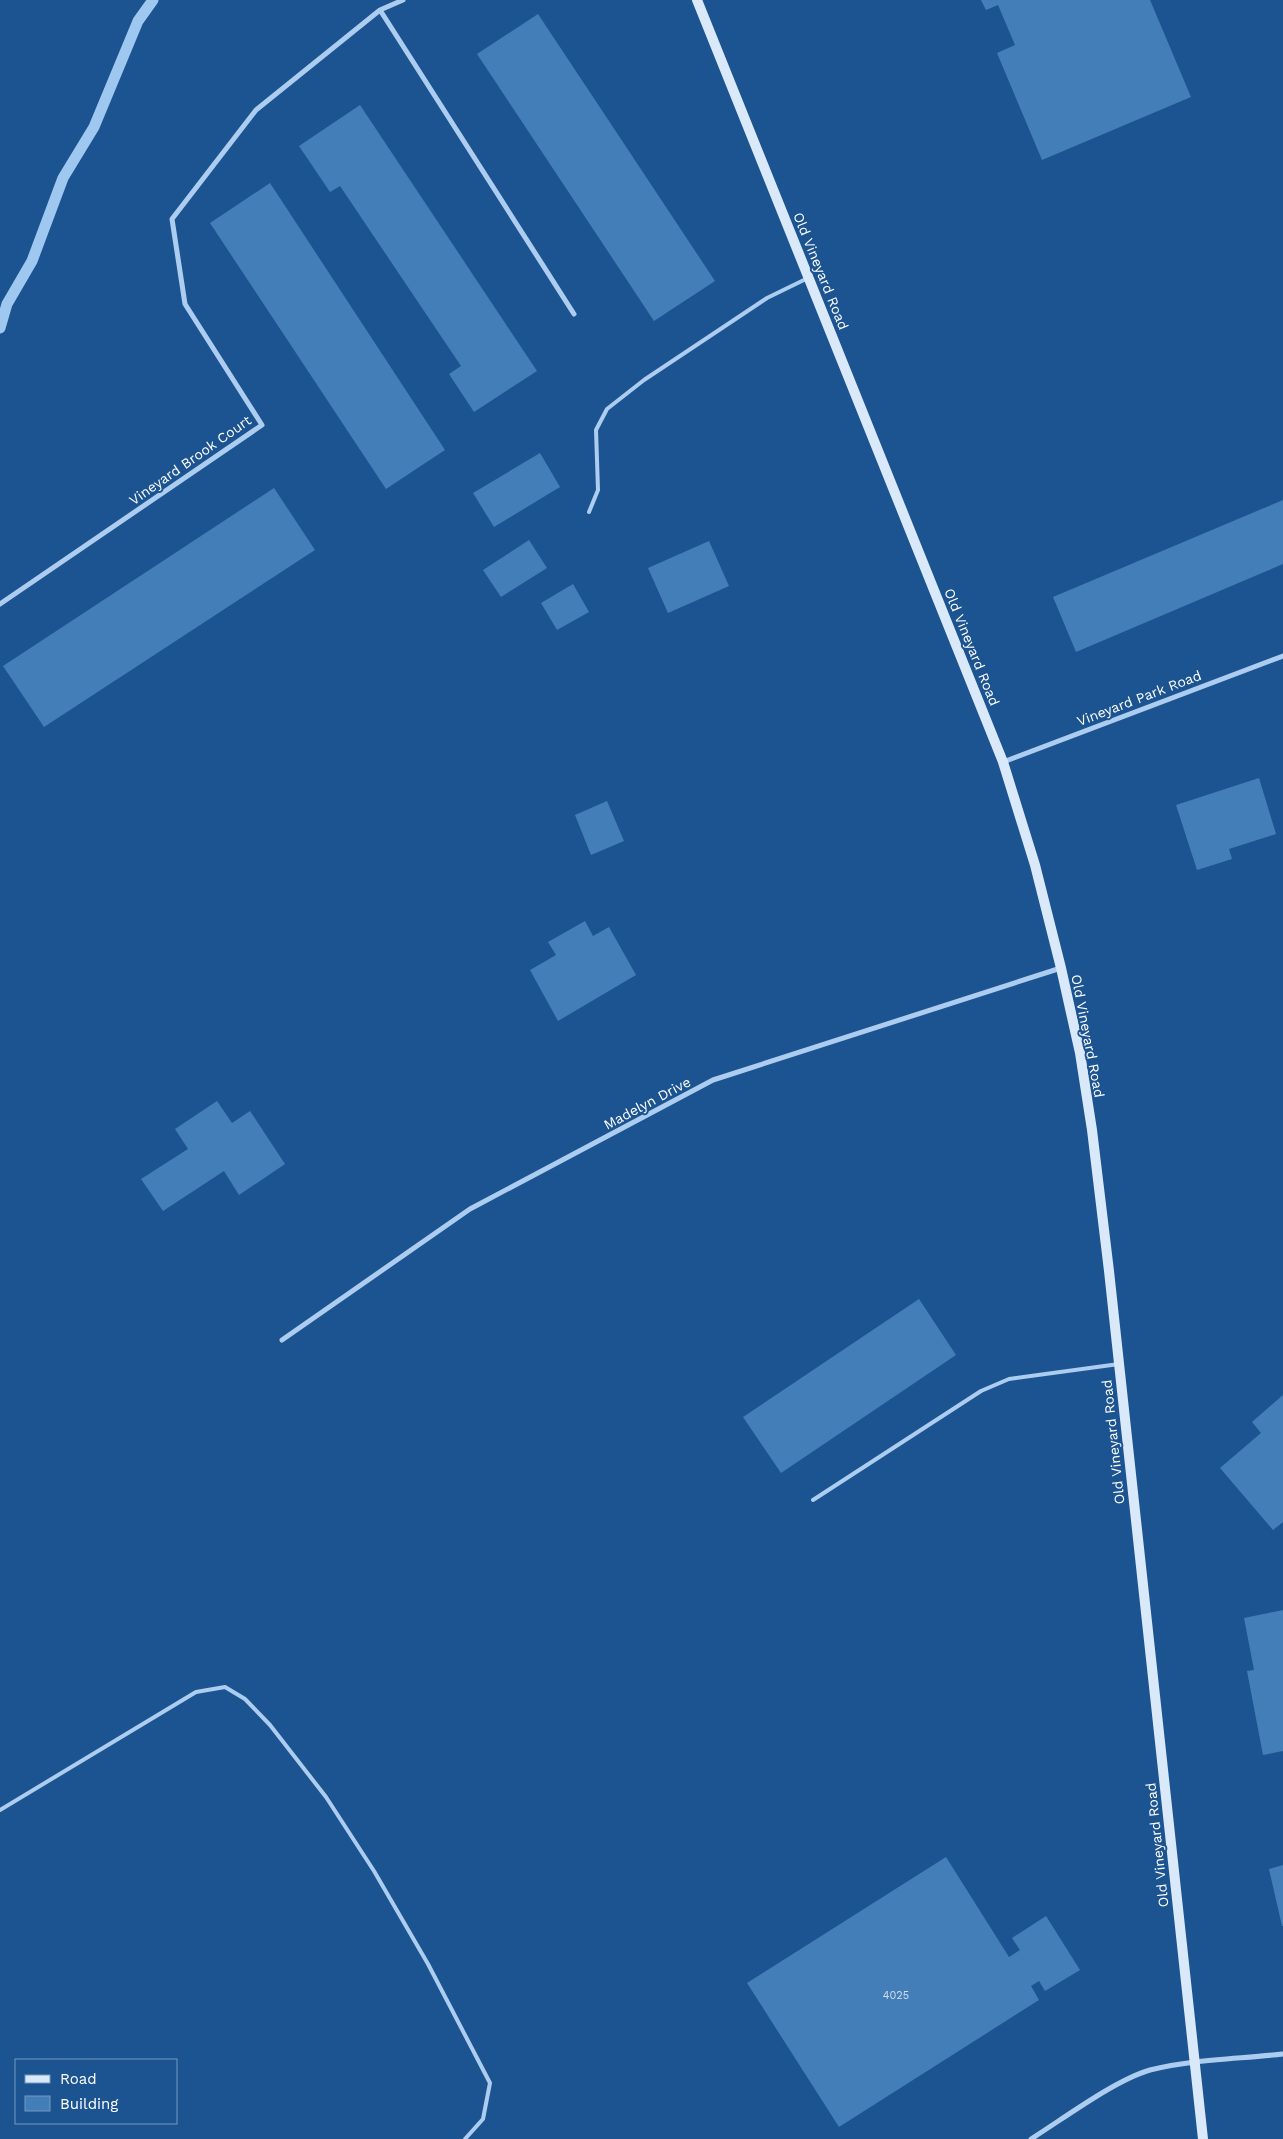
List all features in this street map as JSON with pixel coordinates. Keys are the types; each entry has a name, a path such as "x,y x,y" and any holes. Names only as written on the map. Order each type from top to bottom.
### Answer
{"street":[{"name":"Vineyard Brook Court","path":"0,604 262,425 185,304 172,219 256,110 380,10 403,0"},
{"name":"Old Vineyard Road","path":"697,0 1003,762 1035,865 1061,968 1080,1053 1092,1130 1203,2139"},
{"path":"380,10 574,314"},
{"name":"Vineyard Park Road","path":"1003,762 1283,656"},
{"name":"Madelyn Drive","path":"282,1340 470,1208 713,1080 1061,968"},
{"path":"1031,2139 1117,2085 1149,2070 1194,2062 1283,2054"}],"lane":[{"path":"589,512 598,490 596,430 607,410 644,380 767,298 808,277"},
{"path":"813,1500 981,1391 1009,1379 1119,1364"},
{"path":"0,1810 196,1692 225,1687 245,1699 270,1726 326,1797 374,1871 428,1964 490,2083 483,2119 465,2139"}],"building":[{"path":"981,0 1150,0 1191,97 1042,160 997,53 1015,45 998,5 986,10"},
{"path":"538,14 715,281 654,321 477,54"},
{"path":"360,105 537,371 474,412 449,374 461,366 340,186 330,192 299,146"},
{"path":"270,183 445,450 386,489 210,223"},
{"path":"540,453 560,487 494,527 473,493"},
{"path":"274,488 315,550 44,727 3,666"},
{"path":"1283,500 1283,564 1076,652 1053,597"},
{"path":"529,540 547,568 501,597 483,570"},
{"path":"709,541 729,586 668,613 648,568"},
{"path":"573,584 589,612 557,630 541,603"},
{"path":"1259,778 1276,834 1229,849 1232,859 1197,870 1176,805"},
{"path":"607,801 624,841 591,855 575,815"},
{"path":"585,921 593,936 609,927 636,975 558,1021 530,970 556,955 548,942"},
{"path":"217,1101 232,1123 250,1111 285,1164 239,1195 224,1171 163,1211 141,1179 188,1149 175,1129"},
{"path":"919,1299 956,1355 781,1473 743,1417"},
{"path":"1283,1395 1283,1522 1273,1530 1220,1468 1261,1433 1252,1422"},
{"path":"1283,1610 1283,1751 1263,1755 1247,1671 1254,1670 1244,1618"},
{"path":"946,1857 1009,1957 1020,1950 1012,1938 1046,1916 1080,1970 1045,1991 1039,1981 1031,1986 1039,2000 839,2127 747,1983"},
{"path":"1283,1865 1283,1926 1282,1926 1269,1869"}],"waterway":[{"path":"0,328 7,304 32,261 63,178 94,127 138,21 153,0"}]}
